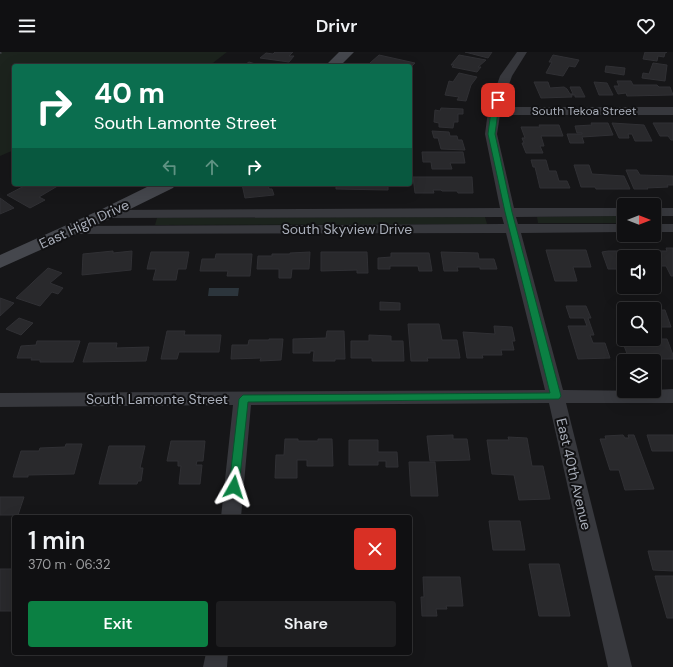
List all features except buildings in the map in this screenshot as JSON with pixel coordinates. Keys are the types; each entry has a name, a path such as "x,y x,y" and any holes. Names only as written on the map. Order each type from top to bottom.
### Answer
{"main road":[{"path":"334,64 347,52"},
{"name":"East High Drive","path":"0,262 106,214 163,186"}],"street":[{"name":"East 40th Avenue","path":"522,52 506,76 494,111 491,134 508,212 556,396 620,667"},
{"name":"South Tekoa Street","path":"494,111 673,111"},
{"name":"South Skyview Drive","path":"106,214 617,212"},
{"path":"661,212 673,212"},
{"name":"South Skyview Drive","path":"70,230 617,228"},
{"path":"661,228 673,228"},
{"name":"South Lamonte Street","path":"0,400 673,396"},
{"path":"231,515 243,399"},
{"path":"215,667 216,655"}],"shaded area":[{"path":"0,52 227,52 212,64 12,64 12,151 0,156"},
{"path":"617,216 617,223 538,223 537,217"},
{"path":"485,217 487,224 155,225 157,218"},
{"path":"209,288 239,288 238,296 208,296"}],"route":[{"path":"234,487 243,399 556,396 508,212 491,134 494,111 498,100"}]}
